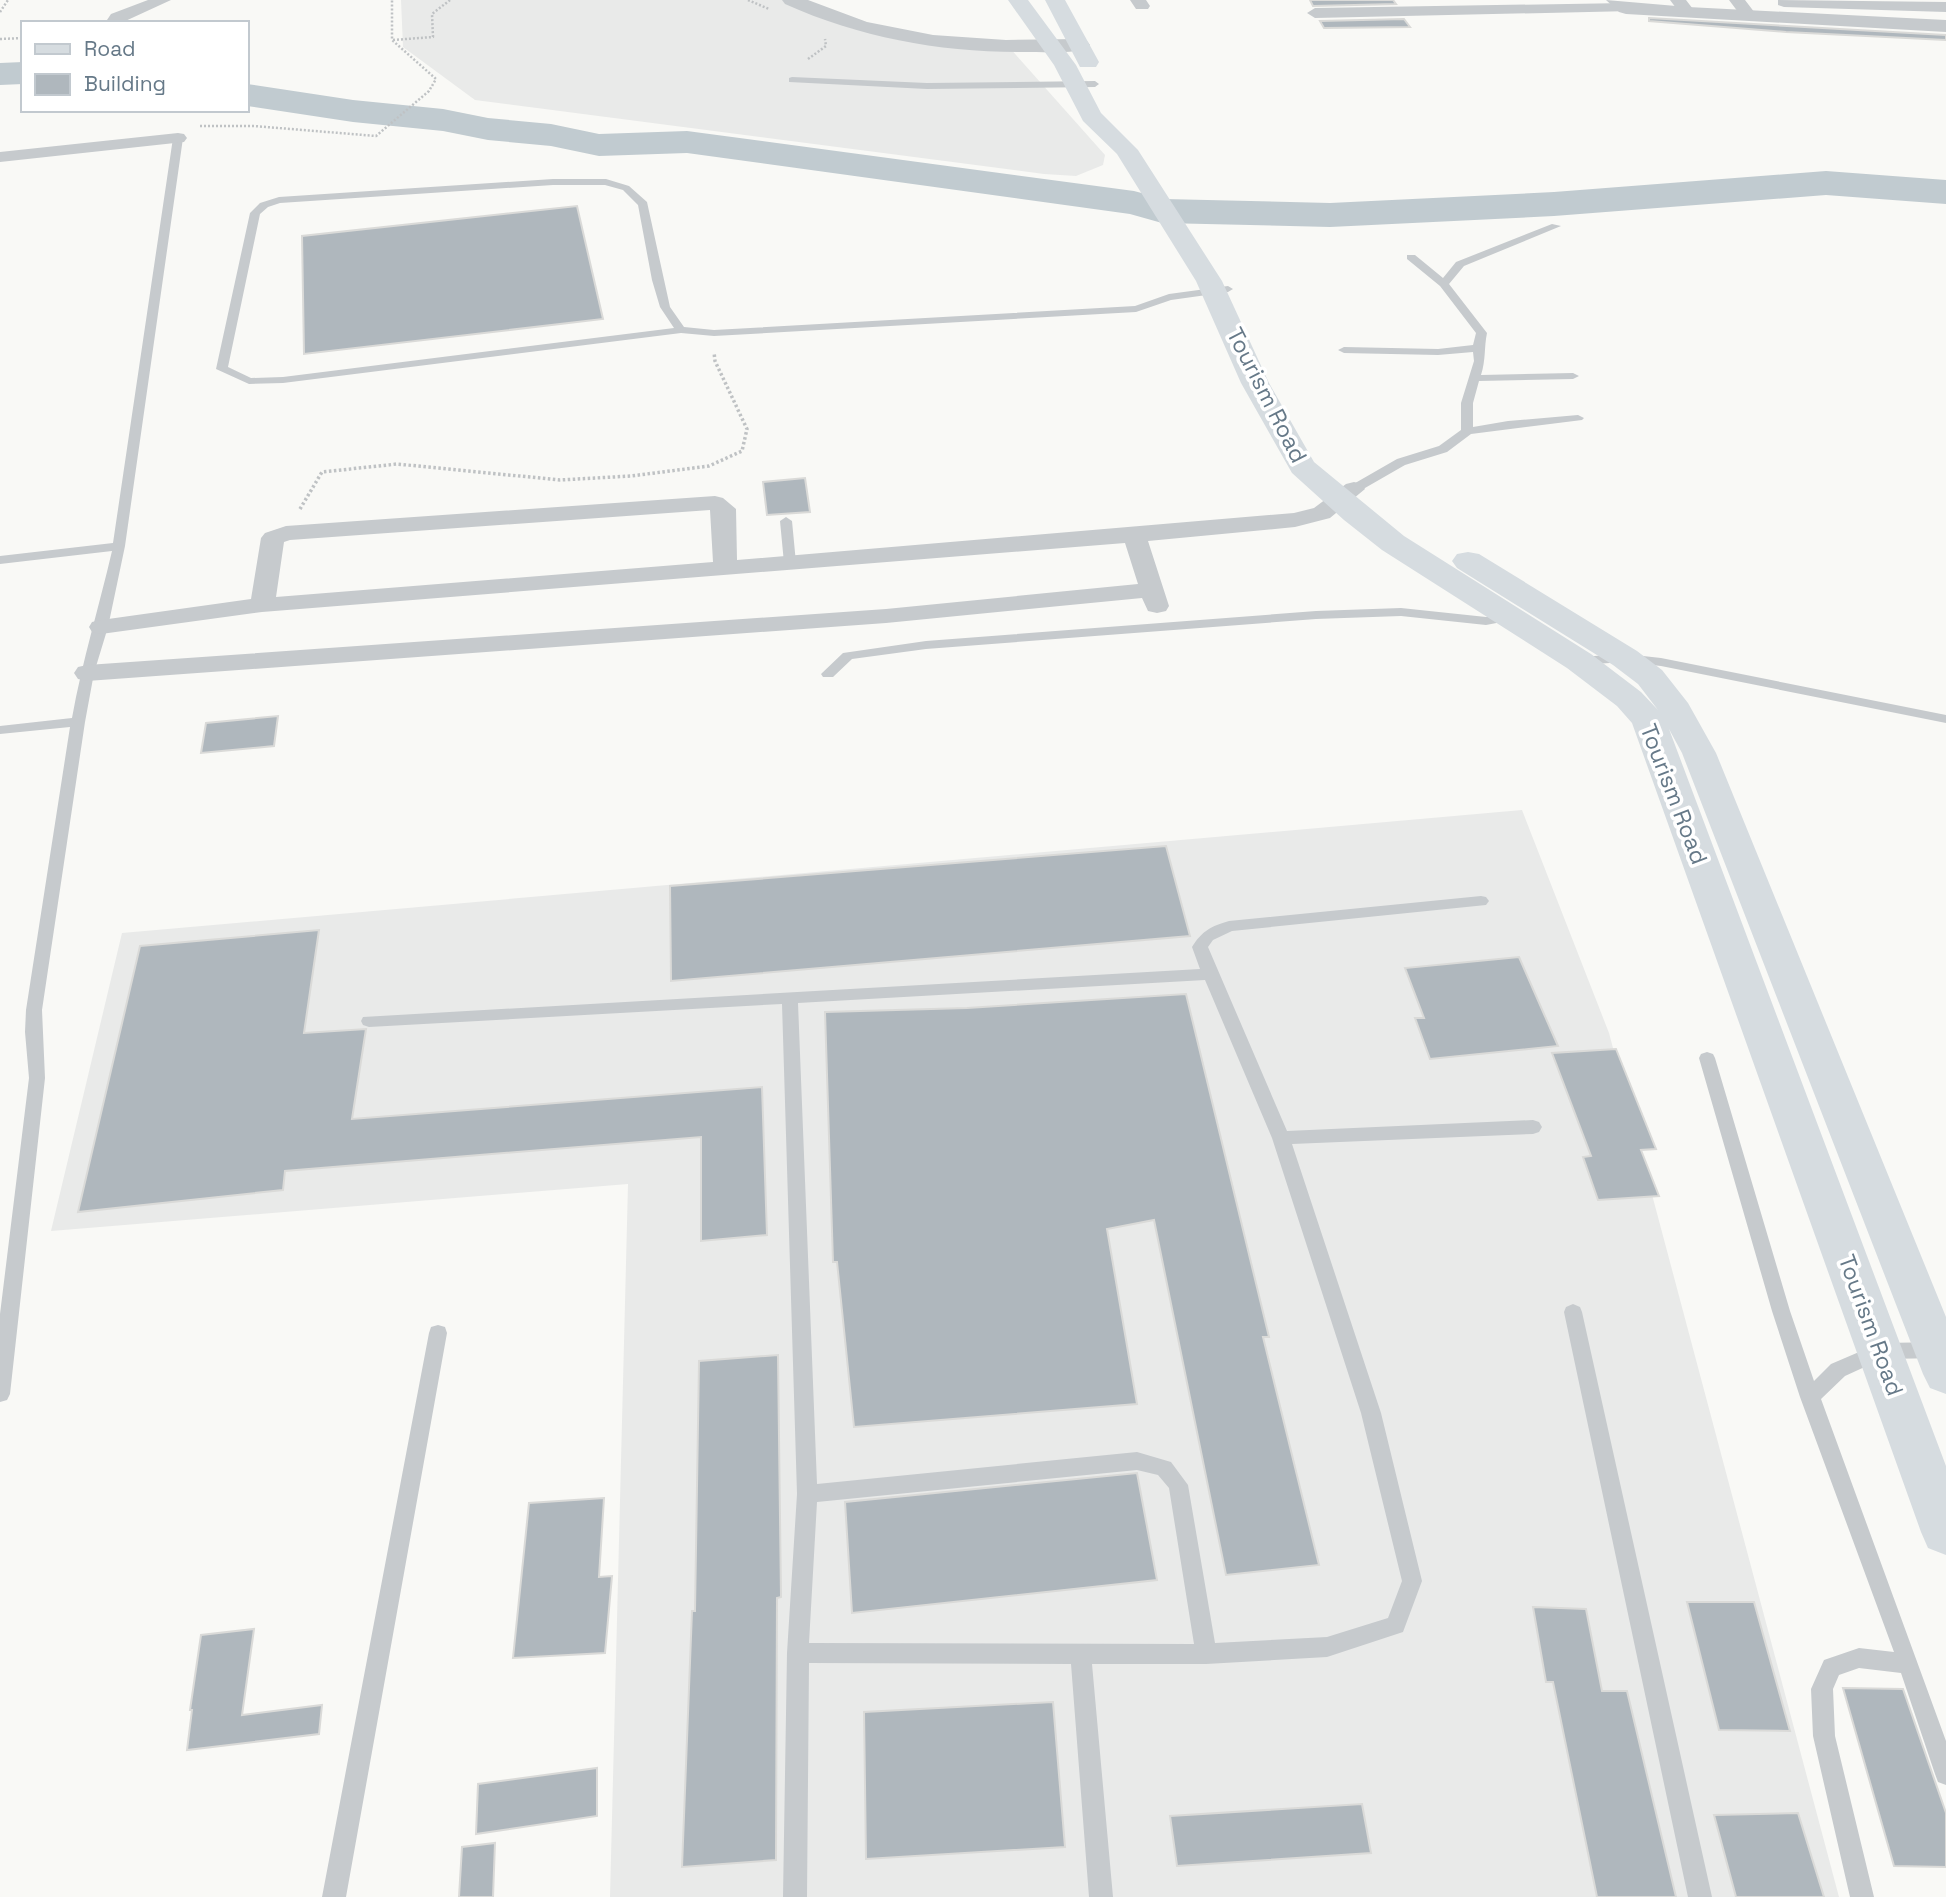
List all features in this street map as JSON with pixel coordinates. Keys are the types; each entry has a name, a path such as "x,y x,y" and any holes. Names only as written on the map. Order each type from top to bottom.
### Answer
{"main road":[{"path":"1018,0 1053,46 1070,74 1084,84"},
{"path":"1055,0 1084,53 1084,84"},
{"name":"Tourism Road","path":"1084,84 1091,116 1132,150 1272,365 1303,430 1346,495 1392,543 1579,661 1629,699 1648,720 1946,1532"},
{"name":"Tourism Road","path":"1215,279 1255,383 1302,467 1346,495 1380,509 1442,545 1625,658 1650,677 1671,703 1699,753 1943,1357"}],"street":[{"path":"114,21 117,17 163,0"},
{"path":"792,0 814,11 878,33 915,39 1053,46 1084,53"},
{"path":"1737,0 1750,17"},
{"path":"1315,13 1335,7 1621,4 1683,7 1750,17 1786,7 1946,7"},
{"path":"1786,7 1946,26"},
{"path":"0,157 178,138"},
{"path":"101,627 262,606 1295,520 1322,513 1346,495"},
{"path":"262,606 273,538 286,533 715,503 724,509 725,568"},
{"path":"87,673 1154,598 1134,535"}],"lane":[{"path":"792,80 927,86 1084,84"},
{"path":"0,1394 37,1078 34,1010 78,722 87,673 101,627 119,546 178,138"},
{"path":"681,330 666,307 657,280 643,204 626,188 606,182 552,182 279,200 264,205 255,213 222,369 249,381 283,380 681,330 714,333 1136,309 1215,279"},
{"path":"1444,284 1460,264 1556,226"},
{"path":"1411,257 1444,284 1482,333 1478,348 1480,361 1467,403 1467,431"},
{"path":"1344,350 1438,352 1478,348"},
{"path":"1476,378 1573,376"},
{"path":"1346,495 1401,462 1443,449 1467,431 1578,418"},
{"path":"786,521 790,563"},
{"path":"0,560 119,546"},
{"path":"828,674 848,656 926,645 1316,615 1401,612 1486,621 1507,617"},
{"path":"1579,661 1625,658 1706,670 1946,719"},
{"path":"0,730 78,722"},
{"path":"798,1653 1206,1654 1327,1647 1396,1625 1412,1581 1371,1413 1281,1138 1200,947 1207,936 1229,926 1481,901"},
{"path":"369,1021 1210,974"},
{"path":"790,999 807,1494 798,1653 795,1897"},
{"path":"1707,1058 1781,1311 1946,1774"},
{"path":"1281,1138 1533,1127"},
{"path":"1573,1312 1700,1897"},
{"path":"334,1897 438,1333"},
{"path":"1810,1397 1838,1370 1880,1351 1943,1357"},
{"path":"807,1494 1137,1461 1164,1468 1178,1485 1206,1654"},
{"path":"1081,1655 1101,1897"},
{"path":"1863,1897 1824,1736 1822,1689 1832,1667 1859,1658 1909,1664"}],"path":[{"path":"0,12 8,0"},
{"path":"178,138 176,131 187,126 254,126 376,136 429,91 436,79 392,40 392,0"},
{"path":"392,40 433,37 432,14 450,0"},
{"path":"748,0 773,11"},
{"path":"792,80 788,76 789,72 826,46 823,34"},
{"path":"0,39 21,38"},
{"path":"286,533 322,472 397,464 560,480 631,476 709,467 742,451 747,429 715,361 714,333"}],"shaded area":[{"path":"401,0 790,0 851,28 895,39 1009,47 1105,155 1103,165 1076,176 1044,174 475,100 403,47"},
{"path":"1522,810 1609,1033 1839,1897 610,1897 628,1184 51,1231 122,933"}],"building":[{"path":"1310,0 1393,0 1396,4 1313,6"},
{"path":"1649,18 1946,35 1946,40 1786,32 1649,21"},
{"path":"1404,19 1410,27 1324,28 1320,21"},
{"path":"577,206 603,319 304,354 302,236"},
{"path":"805,478 810,512 767,515 763,482"},
{"path":"278,716 274,746 201,753 206,723"},
{"path":"1166,846 1190,936 671,981 670,886"},
{"path":"319,930 304,1033 366,1029 352,1119 762,1087 767,1235 701,1241 701,1137 285,1171 283,1190 78,1212 140,946"},
{"path":"1519,957 1558,1046 1430,1059 1415,1018 1424,1018 1405,968"},
{"path":"1186,994 1269,1337 1263,1337 1319,1565 1226,1575 1154,1220 1107,1229 1137,1404 854,1427 837,1262 833,1262 825,1012 967,1008"},
{"path":"1616,1049 1656,1149 1641,1150 1659,1196 1598,1200 1583,1157 1591,1156 1552,1053"},
{"path":"778,1355 781,1597 777,1598 776,1860 682,1867 692,1611 695,1611 699,1361"},
{"path":"1137,1473 1157,1580 852,1613 845,1502"},
{"path":"604,1498 599,1577 612,1576 605,1653 513,1658 529,1503"},
{"path":"1687,1602 1754,1602 1790,1731 1719,1730"},
{"path":"1533,1607 1586,1609 1602,1691 1627,1691 1676,1897 1597,1897 1553,1682 1546,1682"},
{"path":"254,1629 242,1715 322,1705 319,1734 187,1750 201,1635"},
{"path":"1843,1688 1903,1689 1946,1813 1946,1867 1894,1866"},
{"path":"1053,1702 1065,1847 866,1859 864,1712"},
{"path":"597,1768 597,1816 476,1834 478,1784"},
{"path":"1362,1804 1371,1853 1177,1866 1170,1816"},
{"path":"1798,1813 1824,1897 1736,1897 1714,1815"},
{"path":"495,1843 493,1897 459,1897 462,1847"}],"waterway":[{"path":"0,74 21,73"},
{"path":"248,95 353,111 443,120 488,129 551,135 599,145 687,142 1134,203 1162,211 1330,215 1554,204 1826,183 1946,192"}]}
